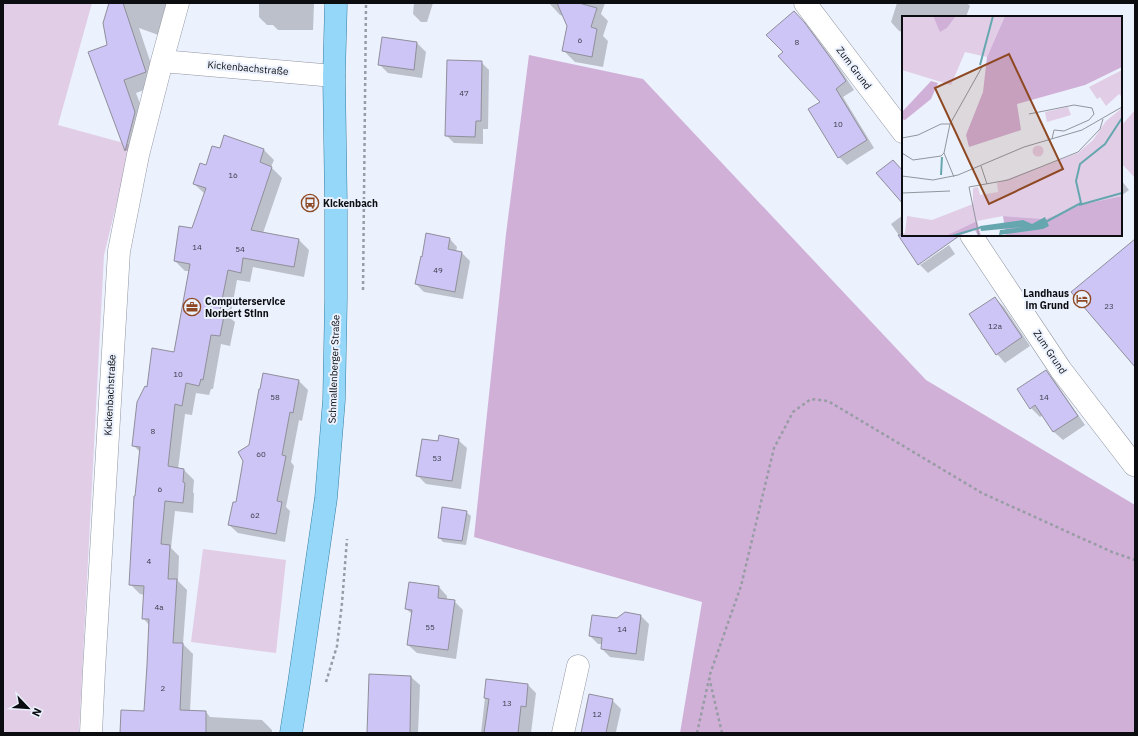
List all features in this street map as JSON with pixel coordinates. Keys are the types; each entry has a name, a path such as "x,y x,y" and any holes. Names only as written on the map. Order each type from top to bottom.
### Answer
{"main road":[{"name":"Schmallenberger Straße","path":"291,733 326,498 334,400 336,213 334,76 336,3"}],"street":[{"name":"Kickenbachstraße","path":"91,733 119,251 138,156 178,3"},
{"name":"Zum Grund","path":"805,3 902,131"},
{"name":"Kickenbachstraße","path":"162,61 334,76"},
{"name":"Zum Grund","path":"972,236 1061,370 1134,465"},
{"path":"563,733 578,666"}],"path":[{"path":"697,733 709,677 741,586 774,448 793,412 811,399 828,401 982,493 1112,552 1135,560"},
{"path":"709,677 722,733"}],"shaded area":[{"path":"3,3 92,3 58,125 131,145 104,255 79,733 3,733"},
{"path":"529,55 643,79 926,380 1135,505 1135,733 680,733 702,602 474,537 506,234"},
{"path":"1135,110 1135,178 1122,164 1122,125"},
{"path":"203,549 286,560 276,653 191,642"}],"building":[{"path":"109,3 123,3 146,72 124,80 135,112 125,151 88,52 107,45 103,23"},
{"path":"557,3 579,3 597,8 591,27 597,29 592,57 562,51 567,26"},
{"path":"794,11 805,23 846,81 836,89 867,140 838,158 808,109 820,102 778,56 783,52 766,35"},
{"path":"382,37 417,42 414,70 378,65"},
{"path":"447,60 482,61 481,121 476,121 475,137 445,136"},
{"path":"224,135 264,149 260,162 272,167 251,230 299,239 294,267 243,258 241,273 228,270 220,310 225,311 220,336 211,335 203,380 201,379 199,386 186,383 182,406 175,404 168,466 184,469 183,482 185,483 183,503 165,501 161,544 170,545 168,579 177,579 173,643 183,643 180,710 206,711 206,733 120,733 121,710 144,711 147,665 149,619 142,619 144,586 129,585 134,496 140,447 132,446 137,402 145,386 147,387 152,348 174,352 190,264 174,261 179,226 192,228 206,188 193,184 200,163 206,165 212,146 220,148"},
{"path":"893,160 902,170 902,203 876,173"},
{"path":"426,233 450,238 448,249 462,252 455,292 415,284"},
{"path":"898,235 959,236 918,265"},
{"path":"1135,239 1135,367 1071,292"},
{"path":"995,297 1022,337 996,355 969,314"},
{"path":"1046,370 1078,416 1053,432 1035,405 1030,409 1017,389"},
{"path":"263,373 299,380 293,413 290,412 282,455 286,456 277,501 282,502 276,534 228,525 233,502 236,502 243,461 238,452 249,445"},
{"path":"439,435 459,439 452,481 416,476 422,439 438,441"},
{"path":"442,507 467,511 462,541 438,538"},
{"path":"409,582 439,586 438,598 455,600 448,650 407,645 412,610 405,609"},
{"path":"625,612 641,615 636,654 601,649 602,638 589,636 592,615 617,618"},
{"path":"369,674 411,676 410,733 367,733"},
{"path":"486,679 528,684 526,707 521,706 518,733 484,733 489,699 484,698"},
{"path":"589,694 613,699 606,733 581,733"}],"place":[{"name":"Kickenbach","path":"310,203"},
{"name":"Landhaus im Grund","path":"1082,299"},
{"name":"Computerservice Norbert Stinn","path":"192,307"}]}
